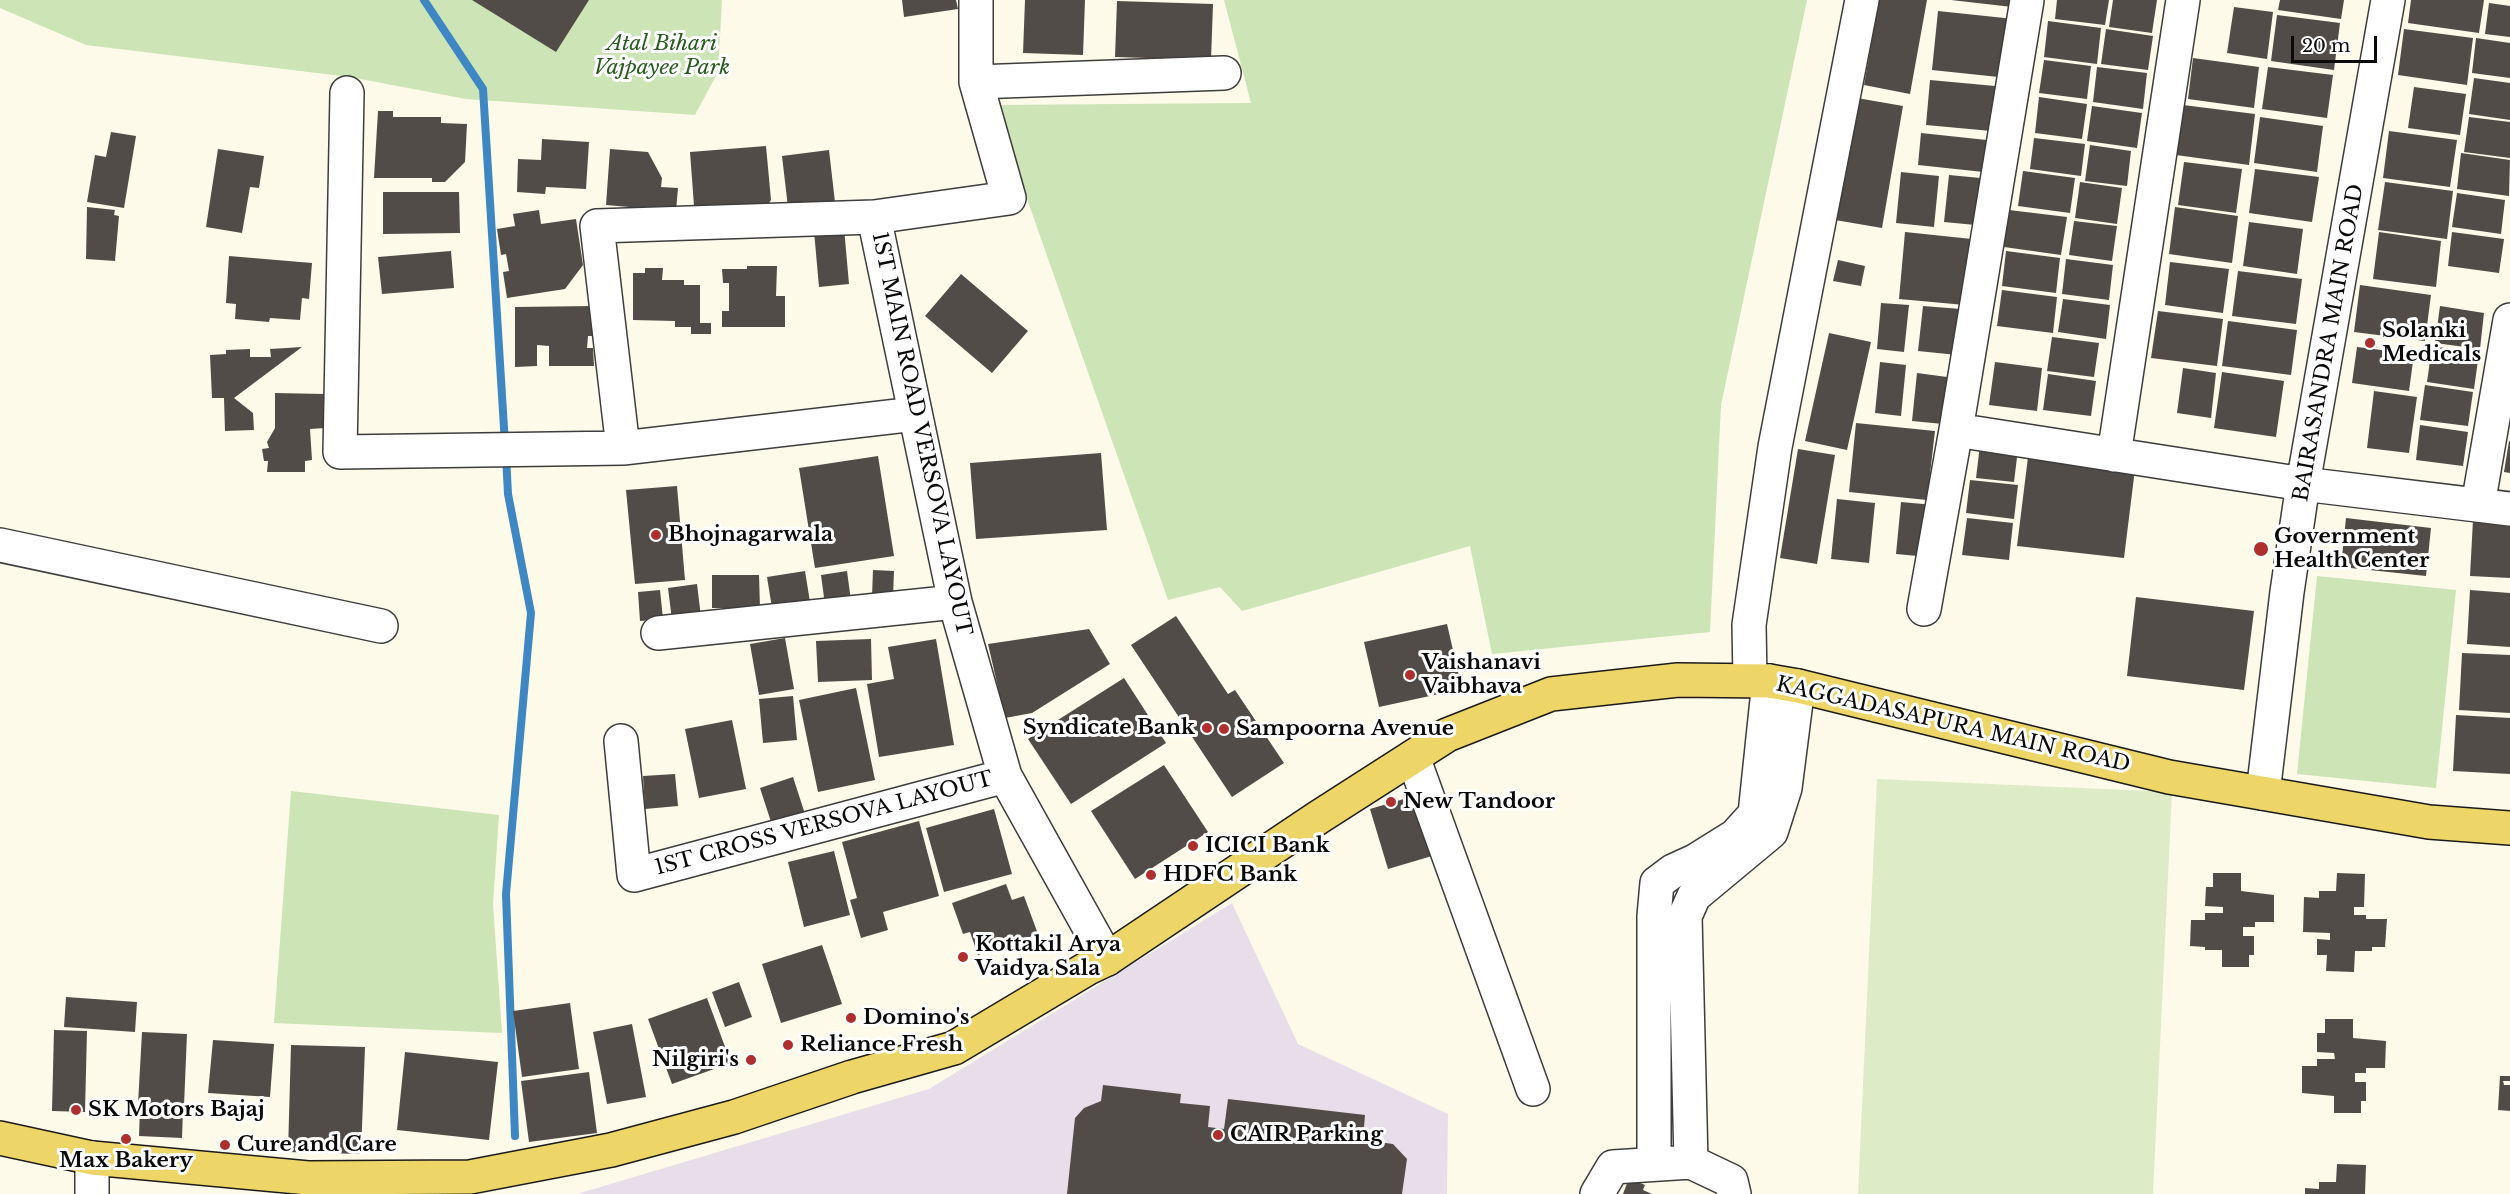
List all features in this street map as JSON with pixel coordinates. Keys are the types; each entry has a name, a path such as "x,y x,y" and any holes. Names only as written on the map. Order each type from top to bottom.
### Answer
{"main road":[{"name":"KAGGADASAPURA MAIN ROAD","path":"0,1138 92,1158 308,1178 470,1177 611,1150 734,1117 852,1077 954,1048 1088,968 1107,960 1447,735 1551,694 1678,680 1772,682 2169,777 2429,822 2510,828"}],"street":[{"name":"1ST MAIN ROAD VERSOVA LAYOUT","path":"976,0 976,82 1010,198 874,217 955,602 1005,776 1107,960"},
{"path":"1691,1162 1685,916 1694,896 1771,832 1785,788 1772,682 1749,625 1775,447 1862,0"},
{"path":"1924,609 2027,0"},
{"path":"2114,454 2183,0"},
{"name":"BAIRASANDRA MAIN ROAD","path":"2263,793 2287,592 2303,484 2388,0"},
{"path":"976,82 1224,73"},
{"path":"346,93 340,452 623,448 915,414"},
{"path":"623,448 597,226 874,217"},
{"path":"2478,505 2510,320"},
{"path":"1956,430 2303,484 2510,510"},
{"path":"0,544 381,626"},
{"path":"658,633 955,602"},
{"path":"1654,1163 1654,916 1657,883 1673,871 1695,861 1736,836 1755,814 1772,682"},
{"name":"1ST CROSS VERSOVA LAYOUT","path":"621,741 634,875 1005,776"},
{"path":"1413,757 1533,1089"},
{"path":"92,1158 92,1194"},
{"path":"1597,1194 1613,1167 1691,1162 1731,1181 1734,1194"}],"shaded area":[{"path":"1232,903 1298,1044 1448,1114 1447,1194 577,1194 929,1089"}],"green space":[{"name":"Atal Bihari Vajpayee Park","path":"0,0 722,0 718,72 695,115 466,99 350,77 86,45 0,8"},
{"path":"1224,0 1807,0 1721,405 1710,632 1492,654 1470,546 1242,611 1220,587 1168,600 994,105 1251,103"},
{"path":"2317,576 2456,590 2436,788 2297,774"},
{"path":"1877,779 2172,792 2153,1194 1858,1194"},
{"path":"291,791 499,815 493,904 502,1033 274,1023"}],"building":[{"path":"472,0 589,0 556,52"},
{"path":"902,0 956,0 958,9 904,17"},
{"path":"1025,0 1085,0 1083,55 1023,53"},
{"path":"1879,0 1927,0 1910,94 1864,85"},
{"path":"1951,0 2021,0 2021,8"},
{"path":"2057,0 2109,0 2105,25 2055,19"},
{"path":"2113,0 2157,0 2152,33 2109,27"},
{"path":"2280,0 2344,0 2341,19 2278,10"},
{"path":"2411,0 2484,0 2479,33 2408,23"},
{"path":"1117,1 1213,4 1211,60 1115,57"},
{"path":"2489,3 2510,6 2510,37 2485,34"},
{"path":"2234,7 2273,12 2267,59 2227,53"},
{"path":"1938,11 2014,19 2008,78 1932,70"},
{"path":"2277,15 2340,23 2334,70 2271,61"},
{"path":"2048,21 2101,28 2097,64 2044,57"},
{"path":"2106,29 2153,36 2148,70 2101,64"},
{"path":"2404,29 2473,38 2467,85 2398,75"},
{"path":"2476,38 2510,43 2510,78 2472,73"},
{"path":"2193,58 2259,67 2254,108 2188,99"},
{"path":"2044,60 2091,66 2087,99 2039,93"},
{"path":"2097,67 2147,73 2143,109 2093,102"},
{"path":"2268,67 2333,75 2327,118 2262,109"},
{"path":"2474,78 2510,83 2510,120 2469,114"},
{"path":"1930,80 2006,87 2002,132 1926,125"},
{"path":"2414,87 2466,94 2460,135 2408,128"},
{"path":"2039,97 2087,104 2082,139 2035,133"},
{"path":"1857,98 1903,106 1882,228 1835,220"},
{"path":"2183,105 2255,114 2249,165 2176,155"},
{"path":"2092,106 2142,113 2137,148 2087,141"},
{"path":"378,111 393,111 393,117 441,117 441,123 467,124 465,162 445,182 432,182 432,178 374,178"},
{"path":"2260,117 2323,126 2317,172 2254,163"},
{"path":"2469,117 2510,122 2510,158 2464,152"},
{"path":"2389,131 2457,140 2450,187 2383,178"},
{"path":"111,132 136,136 124,208 87,202 95,155 106,157"},
{"path":"1921,133 1996,141 1993,173 1918,165"},
{"path":"2034,138 2085,144 2081,176 2030,169"},
{"path":"542,139 589,142 586,189 546,187 545,194 517,192 518,159 541,160"},
{"path":"2090,145 2131,151 2127,186 2085,181"},
{"path":"766,146 771,200 761,214 695,219 690,152"},
{"path":"218,149 264,156 259,188 250,187 242,233 206,227"},
{"path":"610,149 648,152 662,178 661,187 678,188 676,211 606,205"},
{"path":"829,150 836,211 789,216 782,156"},
{"path":"2461,153 2510,160 2509,196 2457,189"},
{"path":"2184,162 2242,169 2236,213 2178,205"},
{"path":"2255,169 2319,177 2312,222 2249,213"},
{"path":"2023,171 2075,178 2070,213 2018,206"},
{"path":"1901,172 1939,176 1934,227 1896,223"},
{"path":"1949,175 1991,179 1986,226 1944,222"},
{"path":"2080,182 2122,188 2117,224 2075,218"},
{"path":"2385,182 2453,191 2447,239 2378,230"},
{"path":"383,192 459,192 460,233 383,234"},
{"path":"2457,193 2505,200 2501,234 2452,227"},
{"path":"87,207 115,210 114,215 119,216 115,261 86,259"},
{"path":"2175,207 2238,216 2232,263 2169,254"},
{"path":"539,210 541,224 576,219 583,265 565,289 507,298 503,272 509,271 506,254 501,255 497,229 515,226 513,214"},
{"path":"2009,210 2067,217 2061,255 2004,247"},
{"path":"2074,221 2117,226 2112,261 2069,255"},
{"path":"2249,222 2303,229 2297,274 2243,266"},
{"path":"844,228 849,284 819,287 814,231"},
{"path":"1905,232 1972,239 1965,305 1899,299"},
{"path":"2379,232 2441,241 2436,287 2373,279"},
{"path":"2452,232 2504,239 2499,273 2448,266"},
{"path":"451,251 454,288 382,294 378,257"},
{"path":"2006,251 2060,258 2056,293 2002,286"},
{"path":"229,256 312,263 309,299 302,298 300,320 270,318 269,322 235,319 236,304 226,303"},
{"path":"2066,259 2113,265 2109,300 2062,294"},
{"path":"1838,260 1865,266 1861,286 1833,281"},
{"path":"2170,262 2229,269 2223,313 2165,305"},
{"path":"747,266 777,266 776,296 785,296 785,327 722,327 722,311 729,311 729,283 723,283 722,269 747,269"},
{"path":"645,268 663,268 662,280 684,280 684,285 700,285 700,323 711,323 711,334 691,334 691,327 675,327 675,321 633,320 633,273 645,273"},
{"path":"2238,271 2302,279 2296,324 2232,316"},
{"path":"961,274 1028,331 992,373 925,316"},
{"path":"2360,285 2431,295 2425,341 2354,332"},
{"path":"2002,290 2057,297 2053,333 1997,326"},
{"path":"2063,299 2110,305 2106,339 2058,332"},
{"path":"1881,303 1909,305 1904,352 1877,349"},
{"path":"593,306 593,336 588,336 587,348 593,348 594,366 549,366 549,346 537,345 537,366 515,367 515,307"},
{"path":"1923,306 1961,309 1957,355 1918,351"},
{"path":"2440,306 2484,313 2480,349 2435,343"},
{"path":"2158,311 2223,319 2217,366 2151,358"},
{"path":"2228,321 2297,330 2291,375 2222,366"},
{"path":"1829,333 1871,342 1847,450 1805,441"},
{"path":"2052,337 2099,343 2094,377 2047,371"},
{"path":"2432,346 2479,353 2474,389 2427,382"},
{"path":"302,347 234,398 253,413 254,430 225,431 224,398 212,398 210,355 226,354 226,350 250,349 250,357 271,357 270,349"},
{"path":"2357,347 2414,354 2409,391 2352,383"},
{"path":"1880,362 1906,365 1901,416 1875,413"},
{"path":"1995,362 2042,368 2037,411 1989,405"},
{"path":"2183,368 2216,373 2211,418 2177,413"},
{"path":"2222,372 2284,381 2276,437 2214,428"},
{"path":"1917,373 1947,377 1943,424 1912,421"},
{"path":"2048,374 2096,381 2091,416 2043,410"},
{"path":"2425,385 2473,392 2468,426 2420,420"},
{"path":"2374,391 2417,397 2409,453 2367,448"},
{"path":"275,393 325,394 325,428 310,429 312,460 305,461 305,472 267,472 268,461 264,461 262,449 269,448 267,442 275,428"},
{"path":"1856,423 1935,431 1927,500 1849,492"},
{"path":"2420,425 2468,432 2463,466 2416,460"},
{"path":"2510,441 2510,473 2504,472"},
{"path":"1980,445 2018,449 2014,482 1976,478"},
{"path":"1798,449 1835,455 1817,564 1780,558"},
{"path":"1101,453 1107,530 976,539 970,463"},
{"path":"878,456 894,556 815,568 799,468"},
{"path":"2028,457 2135,469 2124,558 2017,546"},
{"path":"1970,480 2018,485 2014,519 1966,513"},
{"name":"Bhojnagarwala","path":"677,486 685,580 635,584 626,490"},
{"path":"1837,499 1875,503 1869,563 1831,559"},
{"path":"1901,502 1934,505 1929,557 1896,554"},
{"path":"1967,518 2013,523 2009,560 1962,555"},
{"path":"2346,518 2431,528 2426,576 2341,567"},
{"path":"2473,520 2510,522 2510,578 2470,576"},
{"path":"873,570 894,571 893,597 872,596"},
{"path":"805,571 810,602 772,608 767,577"},
{"path":"847,571 851,601 825,605 821,575"},
{"path":"712,575 759,575 760,608 712,608"},
{"path":"697,584 701,617 672,620 668,588"},
{"path":"660,590 663,619 640,621 638,592"},
{"path":"2470,590 2510,593 2510,647 2467,644"},
{"path":"2136,597 2254,611 2244,690 2127,676"},
{"name":"Sampoorna Avenue","path":"1176,616 1228,694 1235,690 1284,763 1232,797 1131,645"},
{"path":"1447,624 1462,689 1379,707 1364,642"},
{"path":"1089,629 1110,664 1032,713 1005,718 988,644"},
{"path":"785,638 794,689 759,695 750,644"},
{"path":"871,639 872,680 818,682 816,641"},
{"path":"936,639 954,745 879,757 867,684 894,679 888,647"},
{"path":"2462,653 2510,655 2510,713 2459,710"},
{"path":"1124,678 1166,743 1071,804 1028,739"},
{"path":"856,688 875,780 818,792 799,700"},
{"path":"793,696 797,740 763,743 759,699"},
{"path":"2456,715 2510,718 2510,774 2453,771"},
{"path":"732,720 746,789 699,798 685,729"},
{"path":"1164,765 1208,832 1135,879 1091,811"},
{"path":"675,774 678,806 645,809 643,776"},
{"path":"793,777 805,814 772,825 760,788"},
{"path":"1414,796 1432,856 1388,869 1370,809"},
{"path":"994,809 1012,874 944,892 926,828"},
{"path":"919,821 939,896 883,912 888,930 861,938 850,900 857,898 842,842"},
{"path":"834,851 850,915 804,927 788,862"},
{"path":"2213,873 2241,873 2241,891 2274,895 2274,922 2255,922 2255,927 2243,927 2243,936 2254,936 2254,955 2249,955 2249,967 2222,967 2222,950 2205,950 2205,947 2190,946 2191,920 2205,920 2205,913 2223,913 2223,907 2205,906 2206,887 2213,887"},
{"path":"2337,873 2365,874 2364,907 2354,907 2354,915 2366,915 2366,919 2387,919 2385,947 2372,947 2372,951 2355,951 2354,972 2326,971 2327,955 2317,955 2317,939 2330,940 2330,933 2303,932 2304,897 2319,898 2319,891 2336,891"},
{"path":"1006,884 1012,900 1024,896 1038,934 978,955 970,932 963,934 952,903"},
{"path":"822,945 842,1004 781,1023 762,964"},
{"path":"739,982 752,1017 725,1027 712,992"},
{"path":"66,997 137,1002 135,1032 64,1027"},
{"path":"707,998 731,1063 672,1084 648,1019"},
{"path":"570,1003 579,1069 522,1077 513,1011"},
{"path":"2325,1019 2353,1019 2353,1038 2386,1041 2385,1068 2366,1068 2366,1073 2355,1073 2355,1082 2366,1082 2366,1101 2361,1101 2361,1113 2334,1113 2334,1096 2302,1093 2302,1066 2317,1066 2317,1059 2335,1059 2334,1053 2317,1052 2317,1033 2325,1033"},
{"path":"632,1024 646,1097 607,1104 593,1032"},
{"path":"54,1030 87,1031 85,1112 52,1111"},
{"path":"142,1032 187,1034 184,1106 138,1104"},
{"path":"213,1040 274,1044 270,1097 208,1093"},
{"path":"291,1045 365,1047 361,1154 288,1152"},
{"path":"405,1052 498,1062 489,1140 397,1130"},
{"path":"589,1072 597,1133 529,1142 521,1081"},
{"path":"2500,1076 2510,1076 2510,1081 2503,1081 2504,1085 2510,1085 2510,1111 2498,1110"},
{"name":"CAIR Parking","path":"1103,1085 1181,1094 1180,1103 1210,1106 1208,1127 1224,1129 1228,1099 1365,1115 1363,1140 1393,1144 1407,1159 1402,1194 1067,1194 1075,1118 1084,1108 1101,1101"},
{"path":"140,1108 183,1110 182,1138 139,1136"},
{"path":"2337,1164 2366,1165 2365,1194 2305,1194 2305,1188 2319,1189 2319,1182 2336,1182"},
{"path":"1629,1178 1645,1185 1643,1190 1652,1194 1623,1194"}],"waterway":[{"path":"424,0 483,89 505,444"},
{"path":"506,456 508,494 531,613 506,894 515,1136"}],"place":[{"name":"Solanki Medicals","path":"2370,343"},
{"name":"Bhojnagarwala","path":"656,535"},
{"name":"Government Health Center","path":"2261,549"},
{"name":"Vaishanavi Vaibhava","path":"1410,675"},
{"name":"Syndicate Bank","path":"1207,728"},
{"name":"Sampoorna Avenue","path":"1224,729"},
{"name":"New Tandoor","path":"1391,802"},
{"name":"ICICI Bank","path":"1193,846"},
{"name":"HDFC Bank","path":"1151,875"},
{"name":"Kottakil Arya Vaidya Sala","path":"963,957"},
{"name":"Domino's","path":"851,1018"},
{"name":"Reliance Fresh","path":"788,1045"},
{"name":"Nilgiri's","path":"751,1060"},
{"name":"SK Motors Bajaj","path":"76,1110"},
{"name":"CAIR Parking","path":"1218,1135"},
{"name":"Max Bakery","path":"126,1139"},
{"name":"Cure and Care","path":"225,1145"}]}
